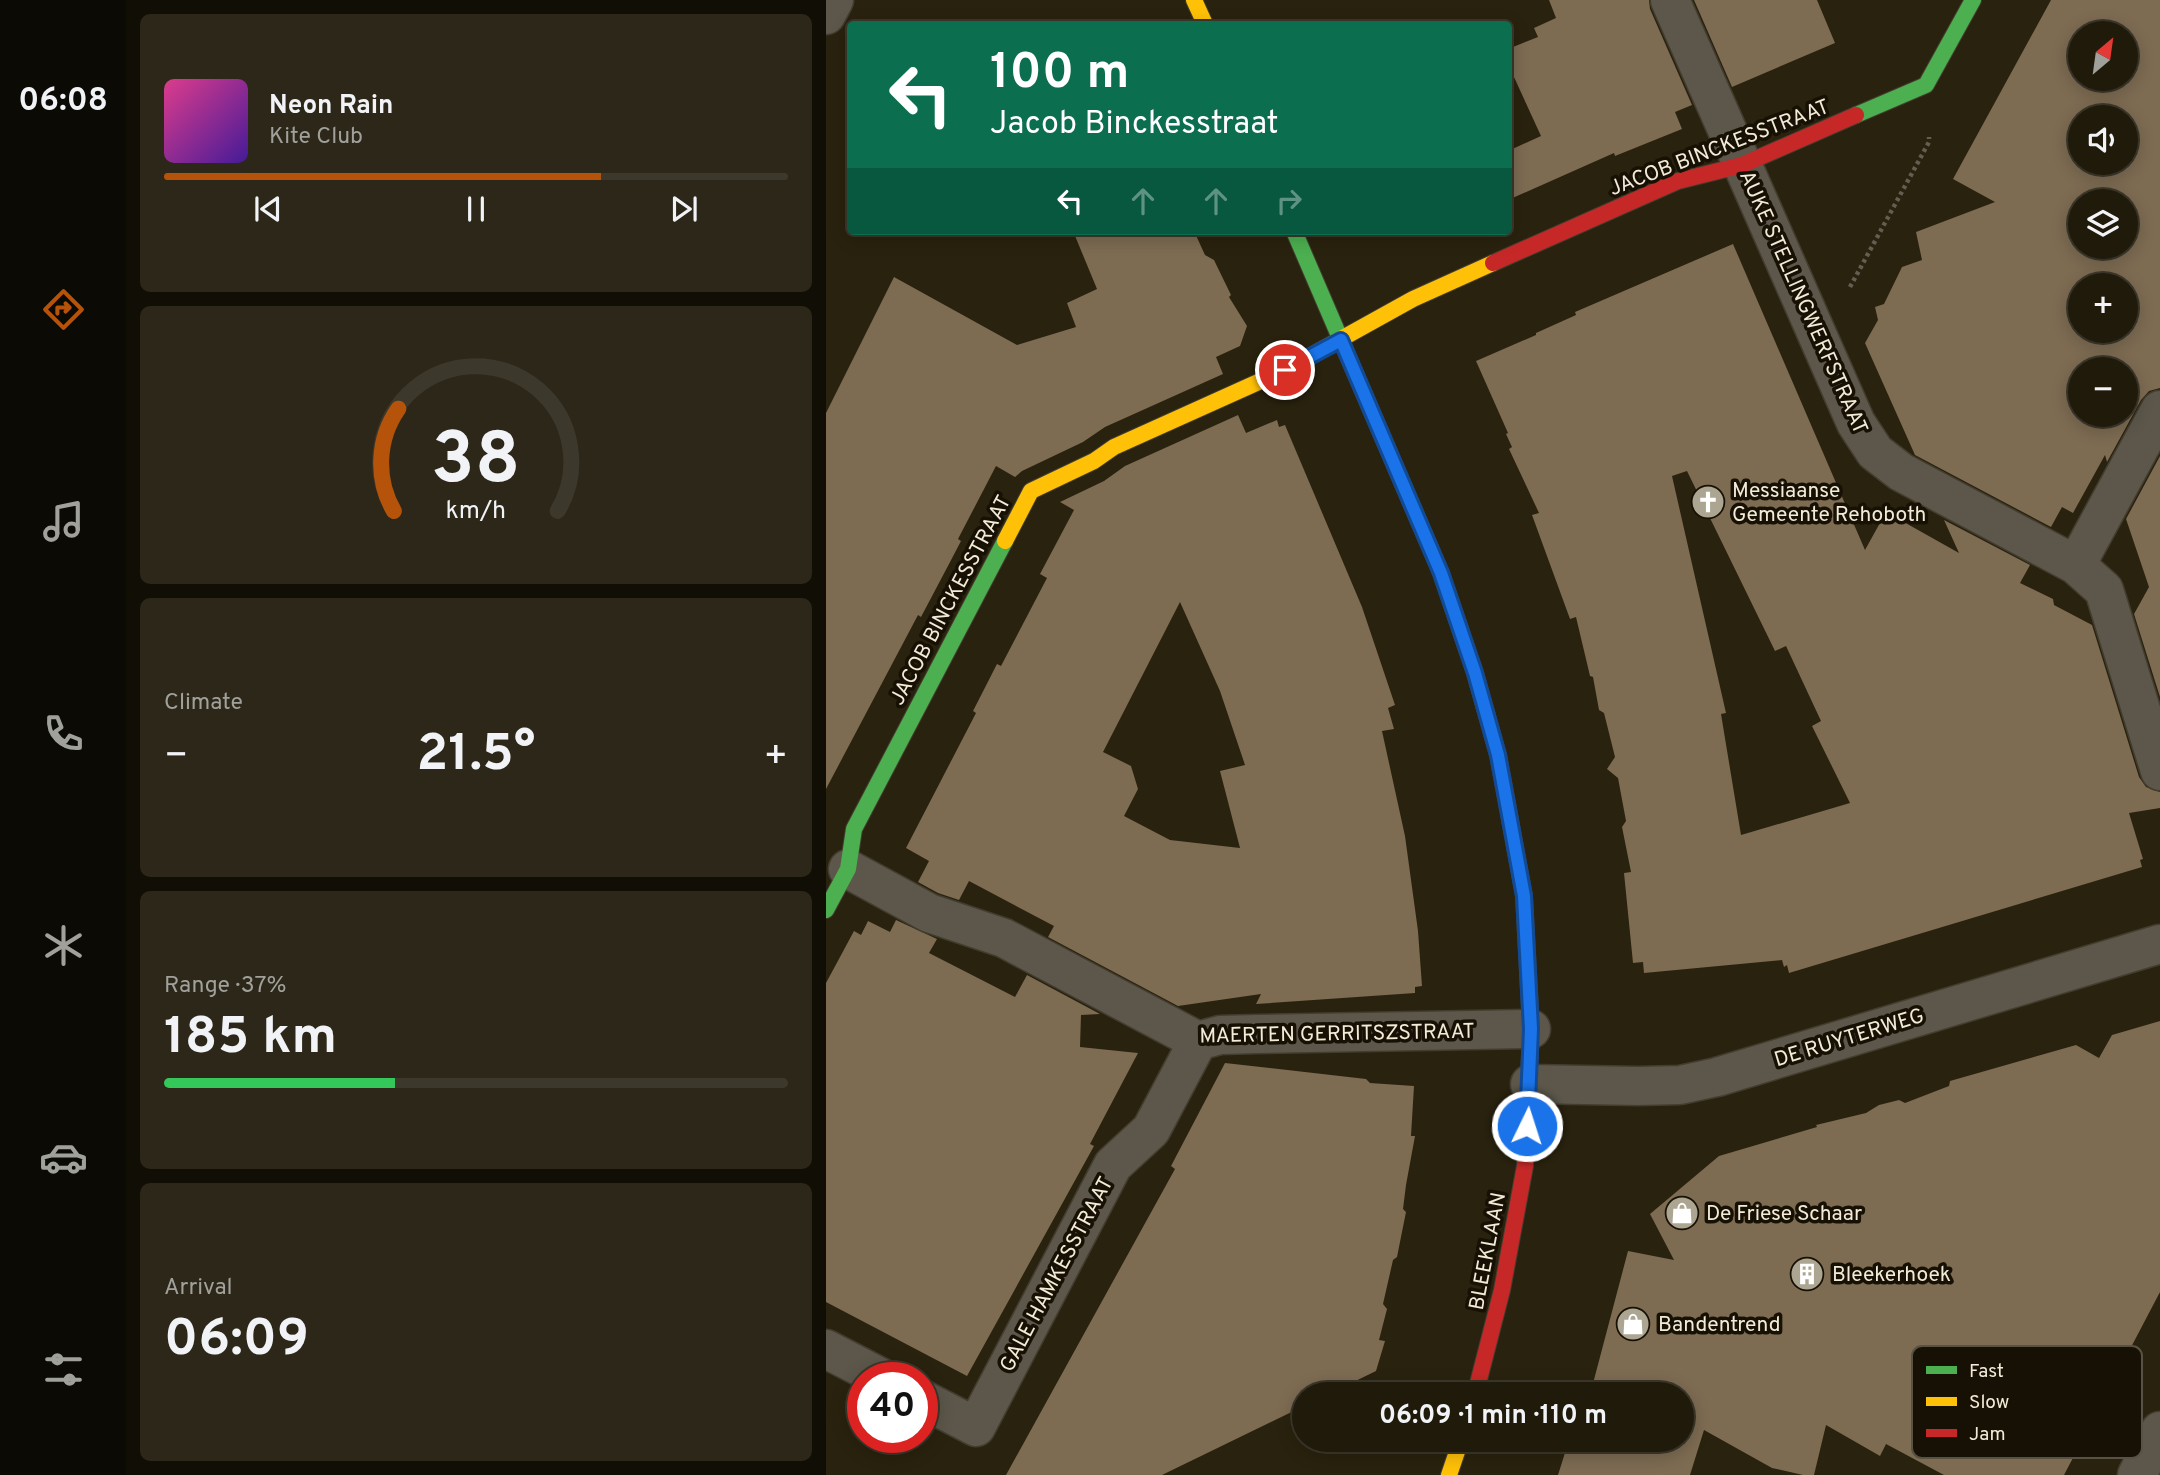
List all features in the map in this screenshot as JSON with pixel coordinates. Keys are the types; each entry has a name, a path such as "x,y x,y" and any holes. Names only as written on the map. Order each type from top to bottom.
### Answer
{"street":[{"path":"826,15 834,0"},
{"path":"1194,0 1204,21"},
{"name":"AUKE STELLINGWERFSTRAAT","path":"1670,0 1856,423 1875,452 1901,472 2076,565 2104,590 2160,771"},
{"path":"1926,85 1973,0"},
{"name":"JACOB BINCKESSTRAAT","path":"826,910 848,869 854,830 1031,491 1094,461 1114,447 1285,370 1413,299 1678,181 1742,165 1926,85"},
{"name":"BLEEKLAAN","path":"1296,235 1441,573 1475,673 1498,755 1524,896 1531,1029 1525,1166 1515,1227 1478,1382"},
{"path":"2076,565 2160,410"},
{"name":"MAERTEN GERRITSZSTRAAT","path":"848,869 929,913 1004,938 1198,1041 1220,1035 1244,1034 1531,1029"},
{"name":"DE RUYTERWEG","path":"1530,1084 1680,1085 1717,1077 2160,944"},
{"name":"GALE HAMKESSTRAAT","path":"938,1407 976,1427 1113,1165 1151,1130 1198,1041"},
{"path":"826,1349 851,1362"},
{"path":"2137,1475 2160,1431"},
{"path":"1449,1475 1457,1452"}],"path":[{"path":"1820,343 1929,142 1926,85"}],"building":[{"path":"1549,0 1649,0 1650,9 1692,105 1675,112 1682,129 1615,156 1614,153 1512,198 1512,149 1541,136 1512,73 1512,47 1538,37 1534,28 1556,18"},
{"path":"1694,0 1817,0 1835,43 1732,87"},
{"path":"2051,0 2160,0 2160,388 2149,391 2138,405 2138,357 2068,357 2068,427 2126,427 2107,462 2105,455 2073,513 2062,507 2051,527 1915,455 1865,343 1878,320 1875,307 1884,304 1902,267 1922,260 1916,232 1995,202 1953,179"},
{"path":"1075,235 1196,235 1205,255 1214,260 1231,295 1229,297 1247,326 1240,346 1216,357 1223,374 1105,427 1083,442 1022,471 1015,477 996,466 958,539 961,541 949,564 921,617 918,615 826,789 826,413 894,277 1017,345 1076,327 1067,303 1097,289"},
{"path":"1733,244 1865,550 1886,512 1959,553 1944,520 2030,565 2020,583 2053,599 2054,605 2092,625 2139,777 2146,787 2160,792 2160,808 2129,813 2143,859 2140,860 2142,867 1789,973 1782,960 1644,973 1643,962 1633,963 1624,873 1631,872 1622,827 1626,821 1618,778 1607,769 1615,757 1604,713 1599,710 1576,617 1570,619 1532,515 1539,513 1509,449 1512,447 1506,434 1508,433 1476,361 1536,335 1576,315 1575,312","holes":["1687,471 1775,651 1786,646 1821,721 1812,726 1850,803 1741,835 1721,714 1726,713 1672,476"]},
{"path":"1238,415 1246,433 1277,420 1279,427 1285,425 1362,607 1395,705 1388,708 1394,729 1382,731 1405,836 1418,931 1422,986 1415,987 1415,993 1256,1004 1261,994 1178,1006 1048,937 1054,926 969,881 959,900 918,882 929,861 906,848 976,713 973,711 997,664 1001,666 1047,578 1040,574 1074,510 1060,502 1104,481 1125,466","holes":["1180,602 1220,691 1245,765 1220,771 1240,848 1170,840 1124,816 1138,789 1131,766 1103,752"]},
{"path":"2160,456 2160,697 2134,614 2149,587 2126,519"},
{"path":"896,920 937,939 929,953 1015,997 1027,975 1100,1014 1081,1015 1080,1047 1138,1053 1090,1144 1094,1146 967,1376 826,1302 826,983 854,931 861,935 868,921 890,932"},
{"path":"2160,1021 2160,1292 2132,1346 1912,1346 1912,1458 1886,1444 1880,1456 1826,1425 1814,1475 1803,1475 1772,1468 1704,1430 1690,1475 1558,1475 1565,1452 1694,1452 1694,1382 1593,1382 1628,1251 1674,1260 1650,1214 1719,1156 1817,1127 1816,1125 1866,1113 1879,1105 1899,1100 1905,1103 1949,1086 1950,1081 2076,1045 2099,1058 2112,1035"},
{"path":"1225,1063 1366,1079 1370,1083 1414,1086 1411,1136 1415,1136 1403,1209 1406,1212 1397,1257 1393,1260 1383,1304 1387,1309 1379,1340 1385,1341 1376,1371 1354,1382 1292,1382 1292,1412 1162,1475 1006,1475 1175,1169 1171,1166"},
{"path":"1912,1458 2073,1458 2064,1475 1944,1475"}],"traffic: fast":[{"path":"1856,115 1926,85 1973,0"},
{"path":"1296,235 1441,573 1475,673 1498,755 1507,803"},
{"path":"826,910 848,869 854,829 1005,541"}],"traffic: slow":[{"path":"1194,0 1204,21"},
{"path":"1005,541 1031,491 1094,461 1114,447 1285,370 1413,299 1493,263"},
{"path":"1449,1475 1457,1452"}],"traffic: jam":[{"path":"1493,263 1678,181 1742,165 1856,115"},
{"path":"1478,1382 1502,1290 1525,1166 1531,1029 1524,896 1507,803"}],"place":[{"name":"Messiaanse Gemeente Rehoboth","path":"1708,502"},
{"name":"De Friese Schaar","path":"1682,1213"},
{"name":"Bleekerhoek","path":"1807,1274"},
{"name":"Bandentrend","path":"1633,1324"}],"route":[{"path":"1285,370 1341,340 1441,573 1475,673 1498,755 1524,896 1531,1029 1527,1126"}]}
